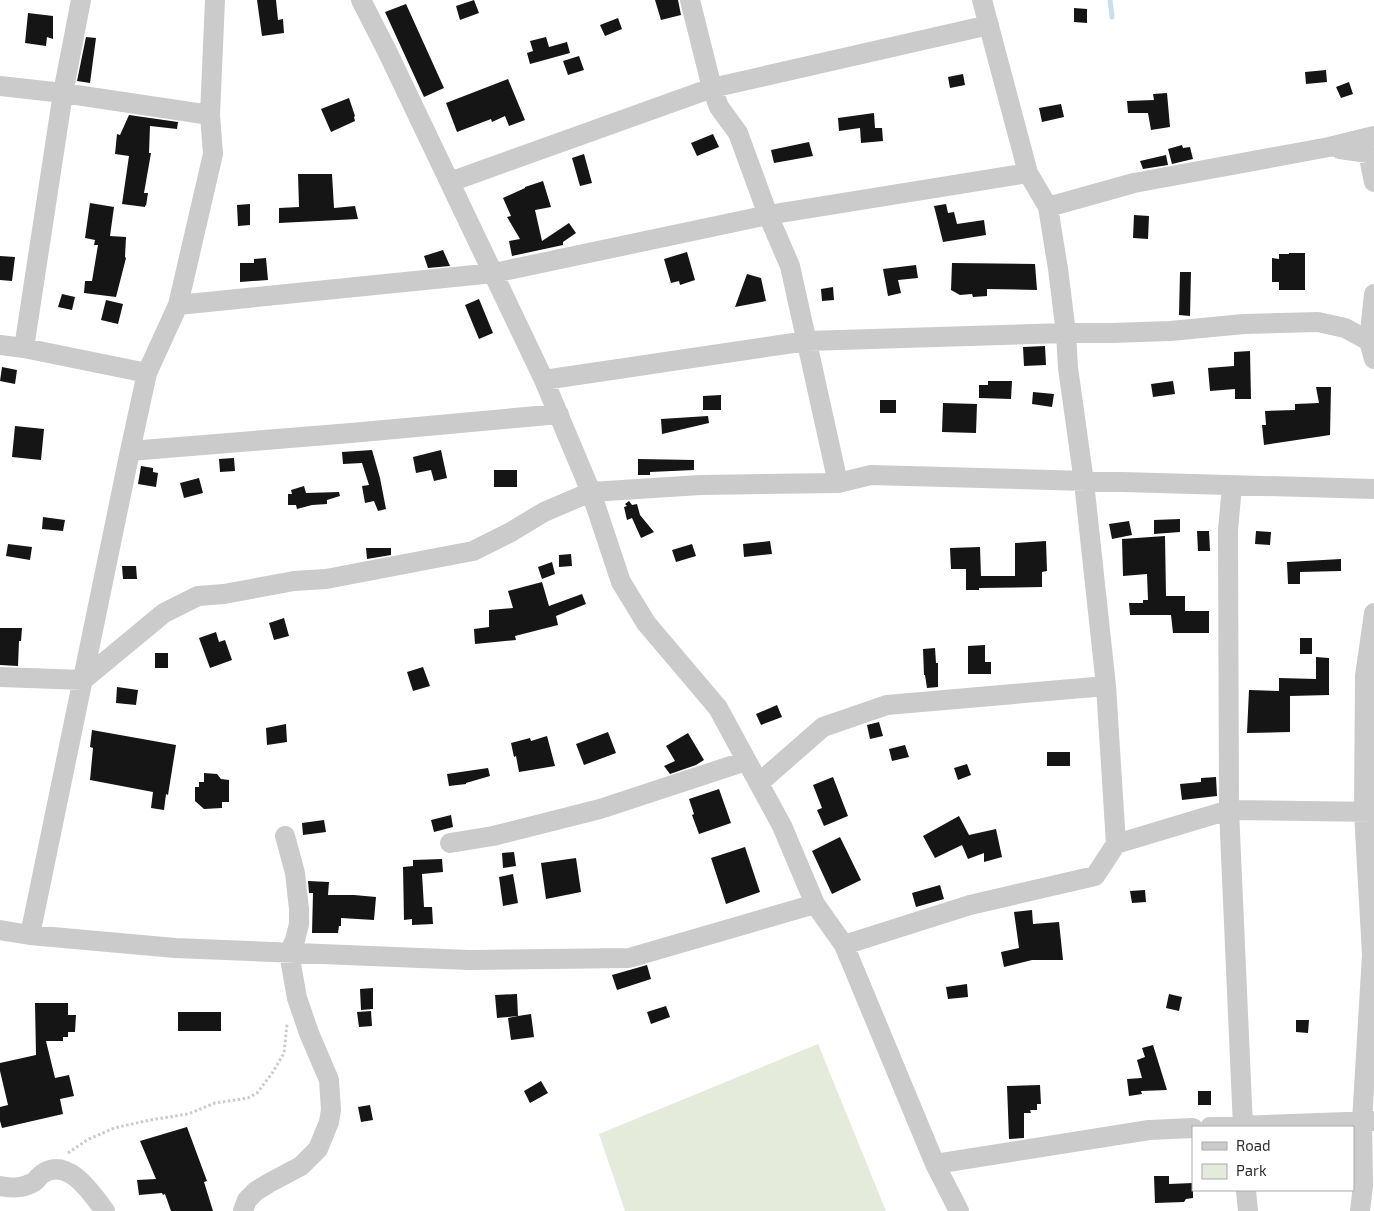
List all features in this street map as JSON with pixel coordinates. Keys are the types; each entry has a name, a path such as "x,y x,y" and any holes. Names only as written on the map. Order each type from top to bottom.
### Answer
{"street":[{"path":"24,348 63,93 81,0"},
{"path":"30,936 147,373 178,305 212,154 210,116 216,0"},
{"path":"361,0 544,380 591,492 621,582 646,623 718,708 782,826 815,904 844,945 935,1164 959,1211"},
{"path":"690,0 718,107 738,133 768,215 790,266 838,483"},
{"path":"844,945 970,905 1095,876 1116,844 1106,686 1058,269 1048,207 1028,173 982,0"},
{"path":"450,182 712,88 988,25"},
{"path":"0,86 63,93 210,116"},
{"path":"1048,207 1134,184 1329,147 1374,136"},
{"path":"1329,147 1368,153 1374,182"},
{"path":"178,305 494,273 768,215 1028,173"},
{"path":"1371,350 1374,294"},
{"path":"544,380 806,341 1066,332 1170,331 1244,324 1318,322 1345,328 1371,350"},
{"path":"0,346 24,348 147,373"},
{"path":"130,450 351,433 559,414"},
{"path":"0,677 82,680 164,613 198,596 224,594 294,581 326,579 472,551 511,532 544,512 591,492 700,485 838,483 871,475 1374,489"},
{"path":"1232,486 1228,530 1229,810 1242,1126"},
{"path":"1360,1211 1368,1121 1372,956 1365,676 1374,613"},
{"path":"759,784 823,727 887,705 1106,686"},
{"path":"450,843 493,836 600,809 746,760"},
{"path":"1116,844 1229,810 1369,813"},
{"path":"242,1211 247,1200 256,1191 301,1166 318,1149 329,1122 331,1110 329,1080 296,994 289,953 296,940 300,924 295,873 285,836"},
{"path":"0,930 30,936 175,948 469,960 629,958 815,904"},
{"path":"1263,1126 1368,1121"},
{"path":"935,1164 1149,1130 1192,1128"},
{"path":"0,1186 16,1189 33,1182 42,1174 56,1168 64,1170 80,1180 105,1211"},
{"path":"1246,1191 1248,1211"}],"path":[{"path":"49,1170 61,1158 87,1140 114,1128 188,1114 215,1103 248,1098 257,1093 273,1072 284,1053 286,1027 296,994"}],"green space":[{"path":"818,1044 886,1211 625,1211 599,1134"}],"building":[{"path":"257,0 276,0 278,20 283,19 284,33 262,36"},
{"path":"474,0 479,13 460,20 456,6"},
{"path":"655,0 678,0 681,15 661,20"},
{"path":"406,4 444,88 424,97 385,12"},
{"path":"1074,8 1087,9 1087,23 1074,22"},
{"path":"28,13 53,16 53,39 47,37 46,46 25,43"},
{"path":"618,18 622,29 605,36 600,25"},
{"path":"86,37 96,38 90,83 77,81"},
{"path":"546,37 549,47 567,42 570,53 530,64 527,53 533,51 530,41"},
{"path":"579,56 584,70 568,75 563,61"},
{"path":"1326,70 1327,82 1306,84 1305,72"},
{"path":"963,74 965,85 950,88 948,77"},
{"path":"508,79 525,120 509,126 505,116 492,122 491,119 457,132 446,103"},
{"path":"1349,82 1353,94 1341,98 1336,87"},
{"path":"1167,93 1170,127 1151,130 1148,113 1128,113 1127,101 1154,100 1153,94"},
{"path":"349,98 355,121 331,132 321,109"},
{"path":"1061,104 1064,117 1042,122 1039,108"},
{"path":"874,113 875,128 882,128 883,141 861,143 860,128 839,131 838,118"},
{"path":"129,115 178,122 177,129 150,126 149,153 151,153 144,193 148,193 145,207 122,204 129,156 115,154 117,134 120,135"},
{"path":"713,134 719,147 697,156 691,143"},
{"path":"809,142 813,156 774,163 771,150"},
{"path":"1182,145 1183,148 1190,147 1193,159 1172,164 1168,149"},
{"path":"584,154 592,183 580,186 572,158"},
{"path":"1166,155 1168,165 1143,169 1140,161"},
{"path":"298,174 332,174 334,208 355,206 358,219 279,223 279,208 299,207"},
{"path":"543,181 551,207 535,210 542,241 569,223 576,233 563,242 563,245 512,256 509,241 520,239 507,217 511,216 503,198 525,187"},
{"path":"90,203 114,207 110,236 126,237 126,258 116,297 84,293 85,281 92,281 98,245 94,245 95,240 85,238"},
{"path":"250,204 250,225 238,226 237,205"},
{"path":"946,204 948,213 954,212 957,224 984,220 986,235 943,242 934,206"},
{"path":"1134,215 1149,216 1148,239 1133,238"},
{"path":"443,250 450,266 428,268 424,256"},
{"path":"687,252 695,280 680,285 679,281 671,283 664,259"},
{"path":"1305,253 1305,290 1279,290 1279,282 1272,282 1272,258 1279,259 1279,254"},
{"path":"0,256 15,257 12,281 0,280"},
{"path":"266,258 268,280 240,282 240,263 254,263 254,259"},
{"path":"952,263 1035,264 1037,290 987,289 987,296 973,297 972,294 960,295 951,290"},
{"path":"916,265 918,278 898,280 901,293 888,296 883,269"},
{"path":"1180,272 1191,272 1190,316 1179,315"},
{"path":"747,274 761,278 766,301 735,307"},
{"path":"833,287 834,300 822,301 821,289"},
{"path":"62,294 75,297 72,310 58,307"},
{"path":"479,299 493,333 479,339 465,305"},
{"path":"106,300 123,304 118,324 101,320"},
{"path":"1045,346 1046,365 1024,366 1023,347"},
{"path":"1250,351 1251,399 1235,399 1235,389 1210,391 1208,368 1234,366 1234,352"},
{"path":"2,367 17,370 15,384 0,381"},
{"path":"988,381 1012,381 1011,399 979,398 979,385 988,385"},
{"path":"1173,381 1175,394 1153,397 1151,384"},
{"path":"1316,387 1331,387 1330,435 1264,445 1262,425 1266,425 1265,411 1295,410 1295,404 1319,403"},
{"path":"1033,392 1054,394 1052,407 1032,404"},
{"path":"721,395 721,410 703,410 703,396"},
{"path":"880,400 896,400 896,413 880,413"},
{"path":"943,403 977,404 976,433 942,432"},
{"path":"708,416 709,423 662,434 661,419"},
{"path":"15,426 44,429 41,460 12,457"},
{"path":"372,450 386,509 378,511 374,501 365,503 362,486 369,485 362,463 343,464 342,452"},
{"path":"441,450 447,478 434,481 431,470 416,473 413,457"},
{"path":"234,458 235,471 220,472 219,459"},
{"path":"638,459 694,460 694,470 650,472 650,475 638,475"},
{"path":"141,466 153,468 153,472 158,473 156,487 138,484"},
{"path":"494,470 517,470 517,487 494,487"},
{"path":"199,478 203,493 184,498 180,483"},
{"path":"304,486 306,493 339,492 340,496 327,500 327,504 297,509 296,505 288,505 288,494 292,494 291,490"},
{"path":"629,501 632,505 637,504 640,515 654,532 641,538 632,518 627,520 624,507 627,506 625,504"},
{"path":"43,517 65,520 63,531 42,529"},
{"path":"1180,519 1180,532 1154,534 1154,520"},
{"path":"1129,521 1132,535 1112,539 1109,524"},
{"path":"1197,531 1209,531 1210,551 1198,551"},
{"path":"1256,531 1271,532 1270,545 1255,544"},
{"path":"1165,536 1166,596 1185,596 1185,611 1209,611 1209,633 1173,633 1171,615 1130,615 1129,603 1143,603 1143,600 1148,600 1147,574 1123,576 1122,539"},
{"path":"770,541 772,554 744,557 743,544"},
{"path":"1046,541 1047,571 1042,572 1042,587 966,590 966,569 951,569 950,548 980,547 981,576 1015,576 1015,543"},
{"path":"8,544 32,547 30,560 6,556"},
{"path":"692,544 696,556 676,562 672,550"},
{"path":"366,548 391,548 391,555 367,559"},
{"path":"571,554 572,566 559,567 559,555"},
{"path":"1341,559 1341,571 1300,572 1300,584 1288,584 1287,562"},
{"path":"552,562 555,574 542,579 538,567"},
{"path":"122,566 136,566 137,579 123,579"},
{"path":"542,582 549,606 582,594 586,604 556,616 558,625 515,636 516,640 475,644 474,629 489,627 489,610 513,608 508,591"},
{"path":"284,618 289,636 274,640 269,623"},
{"path":"0,628 22,628 21,641 19,641 18,666 0,665"},
{"path":"216,632 219,642 225,640 232,660 210,668 199,638"},
{"path":"1300,638 1312,638 1312,654 1300,654"},
{"path":"985,645 985,662 991,662 991,674 968,674 968,646"},
{"path":"935,648 936,663 938,663 938,687 927,688 924,675 923,649"},
{"path":"155,653 168,653 168,668 155,668"},
{"path":"1316,657 1329,658 1329,695 1290,696 1290,732 1247,733 1249,690 1279,691 1279,678 1316,679"},
{"path":"423,667 430,686 413,691 407,672"},
{"path":"117,687 138,690 136,705 116,703"},
{"path":"777,705 782,717 761,725 756,714"},
{"path":"879,722 883,736 870,739 867,725"},
{"path":"286,724 287,742 267,745 266,728"},
{"path":"92,730 176,745 164,810 151,808 153,792 90,780 93,748 90,747"},
{"path":"608,732 616,753 584,765 576,744"},
{"path":"688,733 704,760 696,765 670,774 664,766 675,761 666,746"},
{"path":"547,736 555,766 519,772 511,743 530,738 531,741"},
{"path":"905,745 909,757 892,761 889,749"},
{"path":"1047,752 1070,752 1070,766 1047,766"},
{"path":"967,764 971,775 958,780 954,768"},
{"path":"488,768 490,776 466,784 449,786 447,774"},
{"path":"204,773 217,774 221,779 229,780 229,802 222,802 222,808 204,809 195,801 195,787 199,787 199,782 204,782"},
{"path":"833,777 848,816 824,826 817,810 822,808 813,785"},
{"path":"1216,777 1217,796 1182,800 1180,784 1201,782 1201,778"},
{"path":"719,789 731,823 699,834 692,815 694,814 689,799"},
{"path":"451,815 453,827 434,832 431,820"},
{"path":"959,816 969,835 996,829 1002,857 984,862 984,853 968,859 962,845 935,858 923,836"},
{"path":"324,820 326,832 303,835 302,823"},
{"path":"840,837 861,880 832,894 812,851"},
{"path":"745,847 760,892 726,904 711,858"},
{"path":"514,852 516,866 503,868 502,853"},
{"path":"576,858 581,892 546,899 541,863"},
{"path":"442,859 443,872 422,874 424,907 432,907 433,924 412,925 412,919 404,920 403,867 413,866 413,860"},
{"path":"513,874 518,903 503,906 499,877"},
{"path":"308,881 329,882 328,895 376,897 374,920 341,918 341,926 339,926 338,933 312,933 313,893 309,893"},
{"path":"940,885 944,899 916,907 912,893"},
{"path":"1145,890 1146,902 1132,903 1130,891"},
{"path":"1032,910 1033,924 1059,922 1063,960 1032,960 1004,967 1001,952 1019,948 1014,912"},
{"path":"647,965 651,979 617,990 612,975"},
{"path":"967,984 968,997 948,999 946,987"},
{"path":"373,988 373,1009 361,1010 360,989"},
{"path":"517,994 518,1016 497,1018 495,995"},
{"path":"1169,994 1182,997 1179,1011 1166,1008"},
{"path":"35,1003 68,1003 68,1015 76,1015 75,1032 68,1032 68,1037 63,1037 63,1041 46,1041 55,1078 69,1075 74,1096 60,1099 63,1114 2,1128 0,1107 8,1105 0,1063 36,1055"},
{"path":"666,1006 670,1017 651,1024 647,1012"},
{"path":"371,1011 372,1026 359,1027 357,1012"},
{"path":"178,1012 221,1012 221,1031 178,1031"},
{"path":"531,1014 534,1037 511,1040 508,1018"},
{"path":"1296,1020 1309,1020 1308,1033 1296,1032"},
{"path":"1153,1045 1167,1090 1141,1091 1142,1094 1129,1096 1127,1079 1142,1078 1137,1060 1145,1057 1142,1048"},
{"path":"541,1081 548,1093 530,1103 524,1091"},
{"path":"1040,1085 1041,1104 1037,1104 1037,1110 1030,1110 1031,1113 1024,1113 1024,1138 1009,1139 1007,1086"},
{"path":"1198,1091 1211,1091 1211,1105 1198,1105"},
{"path":"370,1105 373,1120 361,1122 358,1107"},
{"path":"187,1127 207,1181 204,1182 213,1211 171,1211 165,1194 139,1195 137,1180 156,1179 140,1141"},
{"path":"1154,1176 1169,1176 1169,1184 1192,1183 1193,1198 1186,1199 1184,1202 1155,1203"}],"waterway":[{"path":"1110,0 1112,17"}]}
